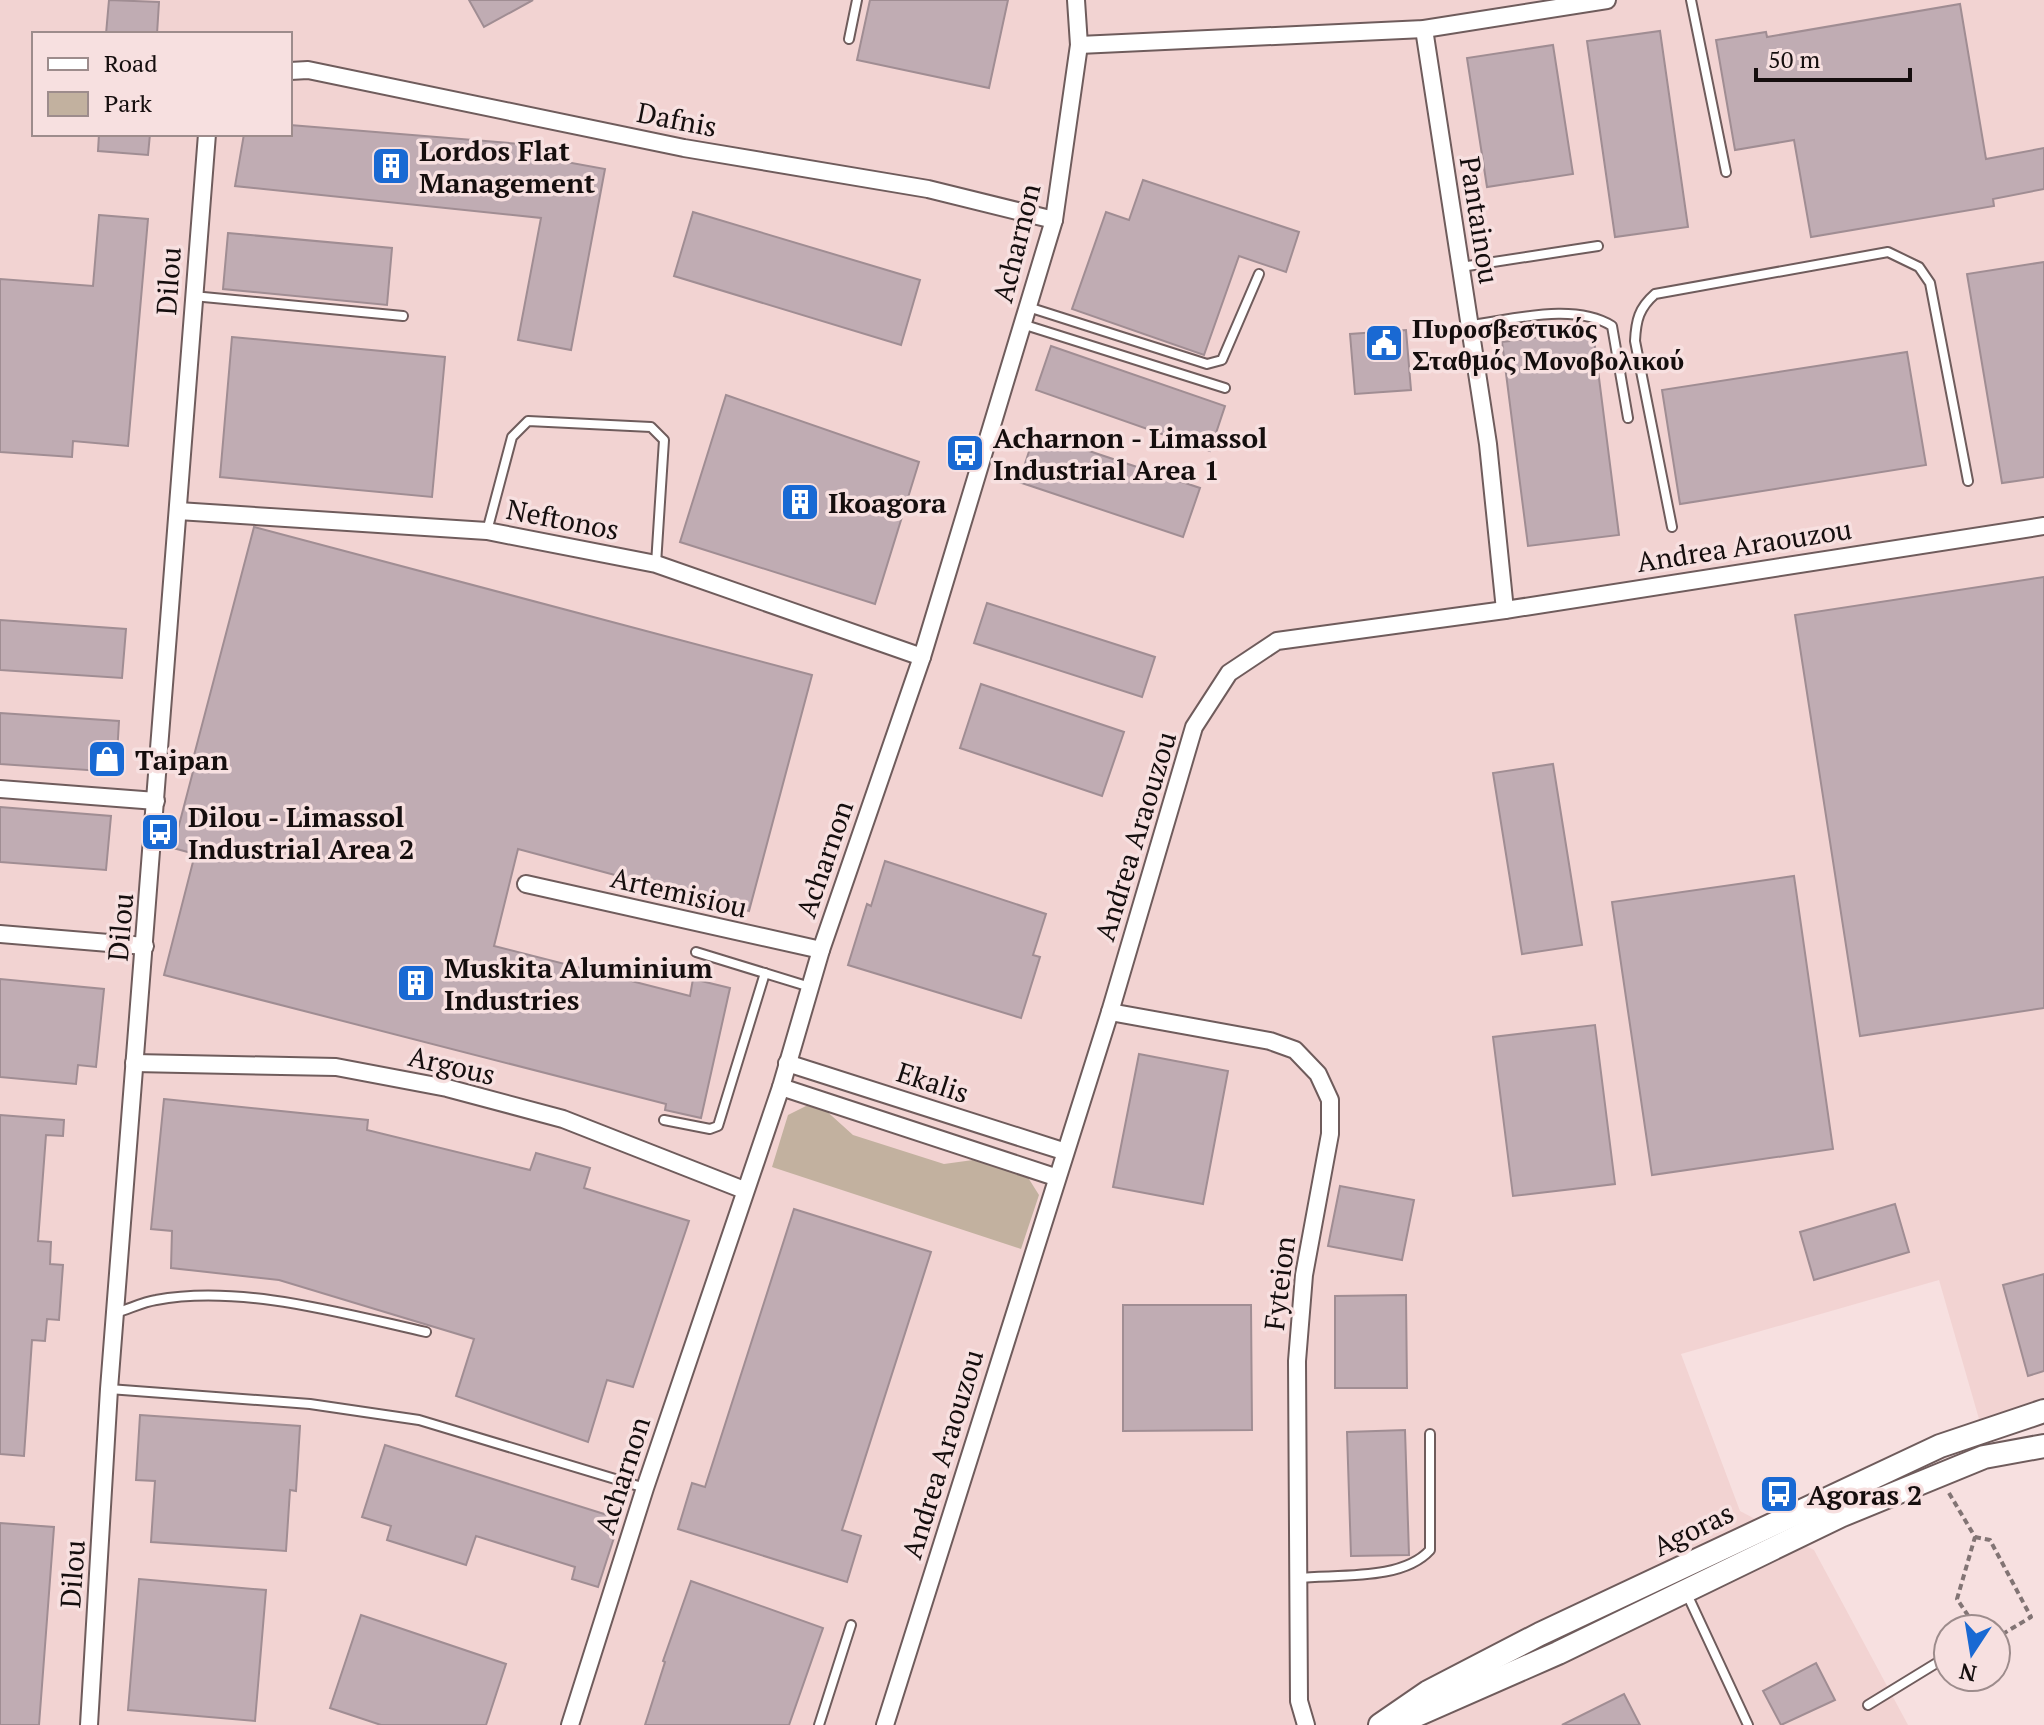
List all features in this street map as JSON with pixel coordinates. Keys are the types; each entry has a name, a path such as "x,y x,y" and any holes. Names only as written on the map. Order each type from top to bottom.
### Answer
{"main road":[{"name":"Agoras","path":"1380,1725 1428,1692 1760,1529 1940,1446 2044,1411"},
{"name":"Agoras","path":"1394,1725 1544,1659 1840,1516 1984,1457 2044,1446"}],"street":[{"name":"Acharnon","path":"570,1725 645,1488 781,1087 821,950 922,657 1054,220 1079,45 1076,0"},
{"path":"1079,45 1424,29 1607,0"},
{"name":"Pantainou","path":"1424,29 1488,444 1505,610"},
{"name":"Dafnis","path":"292,71 308,70 684,148 928,189 1054,220"},
{"name":"Dilou","path":"89,1725 109,1389 207,136"},
{"name":"Neftonos","path":"178,511 487,531 656,564 922,657"},
{"name":"Andrea Araouzou","path":"885,1725 1063,1151 1110,1012 1194,727 1229,673 1277,641 1505,610 2044,526"},
{"path":"0,789 156,801"},
{"name":"Artemisiou","path":"526,884 821,950"},
{"path":"0,934 145,946"},
{"name":"Fyteion","path":"1110,1012 1270,1041 1295,1050 1318,1074 1330,1100 1330,1134 1304,1275 1297,1361 1299,1701 1306,1725"},
{"name":"Argous","path":"134,1063 336,1067 447,1088 563,1119 744,1190"},
{"name":"Ekalis","path":"787,1063 1063,1151"},
{"path":"781,1087 1055,1177"}],"lane":[{"path":"849,39 857,0"},
{"path":"1691,0 1726,172"},
{"path":"1461,267 1598,246"},
{"path":"1672,527 1635,341 1636,318 1644,304 1655,294 1888,252 1919,267 1930,283 1968,481"},
{"path":"1027,307 1207,364 1217,363 1222,360 1259,274"},
{"path":"193,296 403,316"},
{"path":"1470,325 1568,314 1602,320 1612,326 1628,418"},
{"path":"1022,324 1225,388"},
{"path":"487,531 512,437 528,421 651,427 664,440 656,564"},
{"path":"696,952 810,987"},
{"path":"664,1120 710,1129 718,1126 765,973"},
{"path":"115,1313 157,1299 224,1297 301,1304 426,1332"},
{"path":"109,1389 310,1404 419,1420 645,1488"},
{"path":"1298,1578 1397,1569 1419,1562 1430,1550 1430,1434"},
{"path":"1686,1591 1748,1725"},
{"path":"819,1725 851,1625"},
{"path":"1868,1705 1932,1666"}],"path":[{"path":"1938,1474 1975,1537 1957,1599 1966,1613"},
{"path":"1975,1537 1990,1540 2031,1617 2012,1628"}],"shaded area":[{"path":"0,0 2044,0 2044,1420 1979,1419 1939,1280 1681,1354 1740,1511 1814,1550 1908,1725 0,1725"}],"green space":[{"path":"806,1106 822,1107 853,1135 944,1164 973,1160 1027,1176 1039,1195 1021,1249 772,1167 788,1115"}],"building":[{"path":"109,0 159,2 157,32 106,32"},
{"path":"469,0 533,0 484,27"},
{"path":"870,0 1008,0 989,88 857,60"},
{"path":"1960,4 1986,159 2044,148 2044,189 1993,199 1994,206 1811,237 1794,140 1735,150 1716,40 1766,32 1767,37"},
{"path":"1660,31 1688,227 1615,237 1587,41"},
{"path":"1553,45 1573,174 1487,187 1467,58"},
{"name":"Lordos Flat Management","path":"292,125 545,146 544,158 605,169 571,350 518,340 541,218 235,186 244,136 292,136"},
{"path":"99,136 150,136 148,155 98,151"},
{"path":"1143,180 1299,232 1286,272 1239,256 1204,355 1072,309 1106,212 1129,220"},
{"path":"693,212 920,280 901,345 674,276"},
{"path":"99,215 148,219 128,446 73,441 72,457 0,452 0,279 93,286"},
{"path":"228,233 392,248 387,305 223,289"},
{"path":"2044,262 2044,477 2002,483 1967,274"},
{"path":"1406,330 1411,390 1355,394 1350,334"},
{"path":"1593,331 1619,535 1528,546 1502,342"},
{"path":"232,337 445,357 432,497 220,477"},
{"path":"1051,346 1225,406 1210,451 1036,390"},
{"path":"1907,352 1926,465 1680,504 1662,390"},
{"name":"Ikoagora","path":"726,395 919,462 875,604 680,542"},
{"path":"1035,433 1200,488 1183,537 1019,482"},
{"path":"254,527 812,675 749,911 518,849 494,946 690,996 693,979 730,988 701,1118 665,1110 666,1104 164,975 195,854 173,848"},
{"path":"2044,577 2044,1008 1860,1036 1795,615"},
{"path":"987,603 1155,657 1142,697 974,643"},
{"path":"0,620 126,629 122,678 0,670"},
{"path":"981,684 1124,732 1102,796 960,748"},
{"path":"0,713 119,721 116,772 0,764"},
{"path":"1553,764 1582,945 1522,954 1493,773"},
{"path":"0,807 111,816 106,870 0,862"},
{"path":"885,861 1046,914 1033,955 1040,957 1021,1018 848,965 867,904 871,906"},
{"path":"1794,876 1833,1149 1652,1175 1612,902"},
{"path":"0,979 104,989 96,1067 78,1065 76,1084 0,1077"},
{"path":"1595,1025 1615,1184 1513,1196 1493,1037"},
{"path":"1139,1054 1228,1071 1203,1204 1113,1187"},
{"path":"164,1099 368,1120 367,1130 530,1170 536,1153 590,1168 584,1188 689,1221 633,1387 607,1380 588,1442 456,1396 474,1339 279,1280 171,1268 172,1231 151,1229"},
{"path":"0,1115 64,1120 63,1136 46,1135 38,1241 51,1242 50,1264 63,1265 59,1320 47,1319 45,1341 32,1340 24,1456 0,1454"},
{"path":"1340,1186 1414,1200 1402,1260 1328,1246"},
{"path":"1895,1204 1909,1252 1814,1280 1800,1232"},
{"path":"794,1209 931,1252 842,1530 861,1536 847,1582 678,1529 692,1483 705,1487"},
{"path":"2044,1274 2044,1371 2028,1376 2003,1285"},
{"path":"1406,1295 1407,1388 1335,1388 1335,1296"},
{"path":"1123,1305 1251,1305 1252,1430 1123,1431"},
{"path":"140,1415 300,1426 296,1491 290,1490 286,1551 151,1542 155,1481 136,1480"},
{"path":"1405,1430 1409,1555 1351,1556 1347,1432"},
{"path":"385,1445 620,1519 598,1587 572,1579 575,1567 476,1536 466,1565 387,1540 391,1526 362,1517"},
{"path":"0,1523 54,1527 39,1725 0,1725"},
{"path":"139,1579 266,1590 255,1721 128,1710"},
{"path":"691,1581 823,1628 789,1725 645,1725"},
{"path":"361,1615 506,1664 486,1725 381,1725 330,1708"},
{"path":"1816,1663 1835,1700 1781,1725 1763,1691"},
{"path":"1624,1694 1640,1725 1562,1725"}],"place":[{"name":"Lordos Flat Management","path":"391,166"},
{"name":"Πυροσβεστικός Σταθμός Μονοβολικού","path":"1384,343"},
{"name":"Acharnon - Limassol Industrial Area 1","path":"965,453"},
{"name":"Ikoagora","path":"800,502"},
{"name":"Taipan","path":"107,759"},
{"name":"Dilou - Limassol Industrial Area 2","path":"160,832"},
{"name":"Muskita Aluminium Industries","path":"416,983"},
{"name":"Agoras 2","path":"1779,1494"}]}
